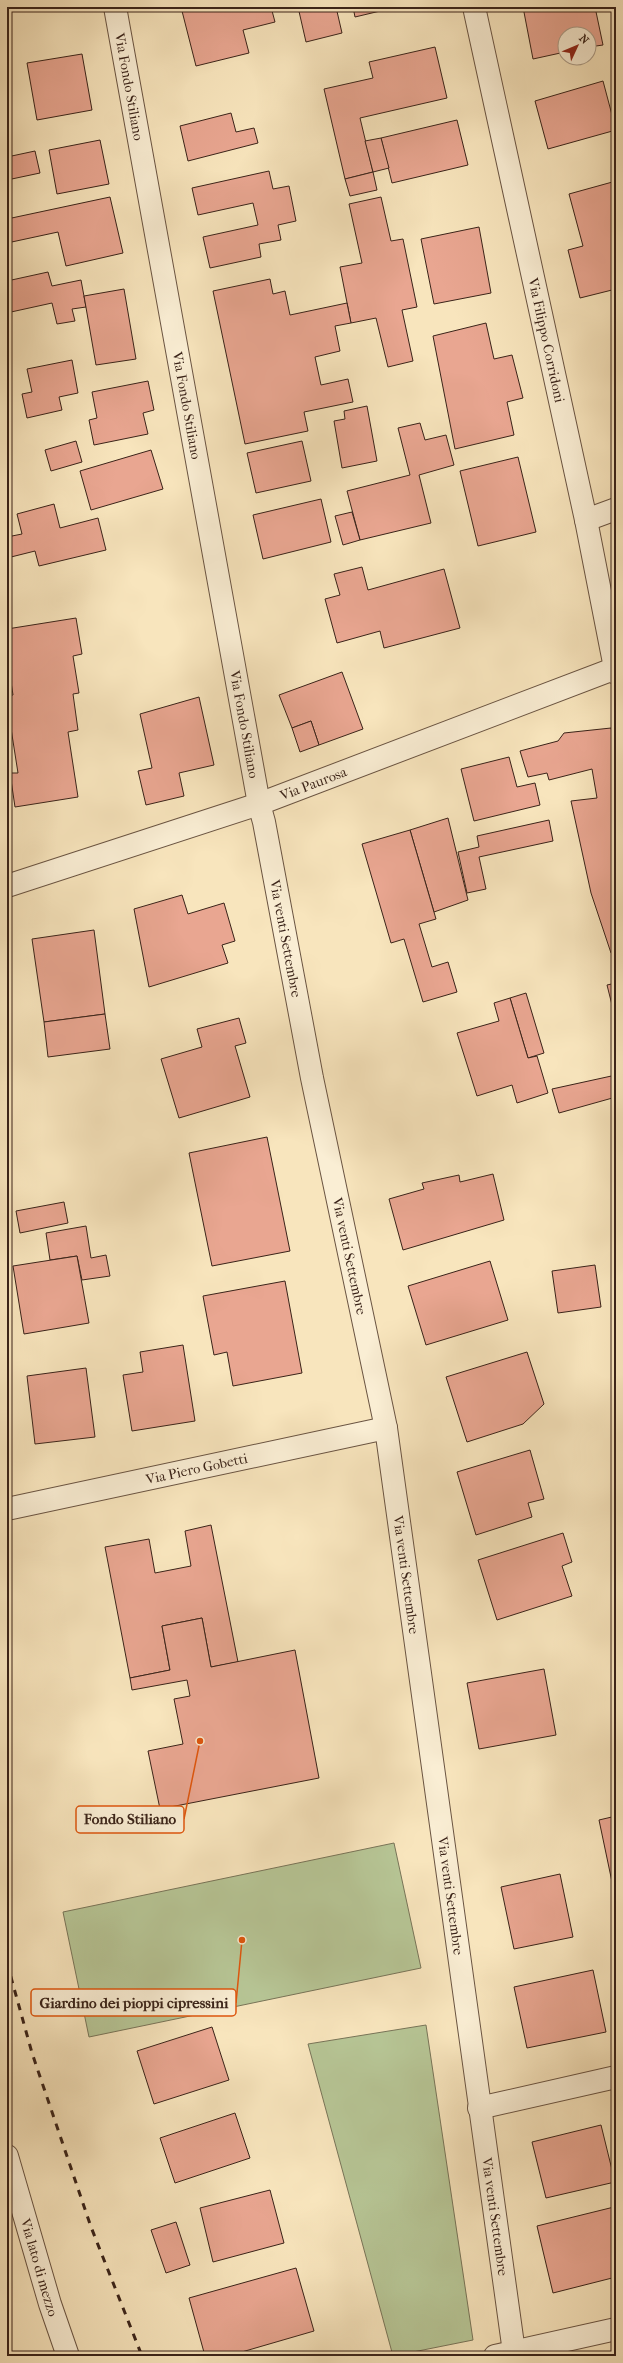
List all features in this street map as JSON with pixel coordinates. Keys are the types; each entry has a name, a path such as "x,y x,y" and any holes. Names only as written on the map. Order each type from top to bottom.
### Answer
{"street":[{"name":"Via Fondo Stiliano","path":"115,7 258,804"},
{"name":"Via Filippo Corridoni","path":"474,7 586,520 616,670"},
{"path":"586,520 616,509"},
{"name":"Via Paurosa","path":"7,886 258,804 409,749 616,670"},
{"name":"Via venti Settembre","path":"258,804 264,822 312,1078 386,1428 479,2108 504,2354"},
{"name":"Via Piero Gobetti","path":"7,1509 386,1428"},
{"path":"479,2108 616,2077"},
{"name":"Via lato di mezzo","path":"7,2156 50,2304 68,2356"},
{"path":"504,2354 616,2329"}],"green space":[{"path":"394,1843 421,1968 89,2037 63,1912"},
{"path":"426,2025 473,2340 393,2356 308,2044"}],"building":[{"path":"199,7 271,7 275,22 243,30 249,53 196,66 182,11"},
{"path":"298,7 336,7 342,33 306,42"},
{"path":"353,7 397,7 355,17"},
{"path":"523,7 595,7 603,45 597,46 597,26 557,26 557,54 533,59"},
{"path":"435,47 447,98 360,118 373,172 345,179 324,89 373,78 369,62"},
{"path":"82,54 92,110 37,120 27,63"},
{"path":"603,81 616,130 548,149 535,101"},
{"path":"231,113 236,132 254,128 258,143 188,161 180,126"},
{"path":"457,120 468,165 392,183 381,138"},
{"path":"381,138 389,168 373,172 365,141"},
{"path":"100,140 109,184 57,194 49,150"},
{"path":"35,151 40,173 7,180 7,157"},
{"path":"269,171 273,189 289,186 296,221 278,225 281,240 259,244 261,257 210,268 203,237 258,225 253,203 198,215 192,188"},
{"path":"373,172 377,190 350,196 345,179"},
{"path":"616,181 616,289 580,298 568,250 583,246 569,194"},
{"path":"110,197 123,253 66,266 58,232 7,243 7,219"},
{"path":"381,197 391,241 403,239 417,307 402,310 413,361 388,367 376,318 351,323 340,267 362,263 349,204"},
{"path":"479,227 491,293 434,304 421,239"},
{"path":"48,272 52,286 81,280 86,307 72,309 75,321 57,324 52,303 11,312 7,281"},
{"path":"270,279 273,294 285,291 290,315 347,303 351,323 335,326 340,351 315,357 321,385 348,379 353,402 304,412 308,431 245,444 213,291"},
{"path":"124,289 136,359 96,365 84,296"},
{"path":"486,323 494,359 512,355 523,398 507,402 514,435 455,449 433,336"},
{"path":"72,360 78,393 59,397 62,410 27,418 22,394 32,392 27,369"},
{"path":"148,381 154,410 143,413 148,434 94,445 89,420 97,418 92,392"},
{"path":"367,406 377,461 342,468 334,421 345,419 344,411"},
{"path":"420,423 425,440 446,435 454,465 419,475 431,523 360,540 347,491 410,475 398,428"},
{"path":"76,441 82,462 51,471 45,450"},
{"path":"302,441 311,481 256,493 247,453"},
{"path":"151,450 163,489 91,510 80,471"},
{"path":"518,457 536,532 478,546 460,471"},
{"path":"321,499 331,542 263,559 253,515"},
{"path":"54,504 60,528 98,518 106,550 39,566 35,551 7,558 7,537 22,534 17,514"},
{"path":"352,512 360,540 343,545 335,516"},
{"path":"362,567 368,590 444,569 460,628 384,648 380,631 337,643 325,599 340,595 334,574"},
{"path":"76,618 82,654 73,656 79,693 73,694 78,730 68,732 78,797 15,807 10,773 18,773 7,703 7,696 13,695 7,656 7,629"},
{"path":"342,672 363,729 319,745 311,721 292,728 279,695"},
{"path":"199,697 214,765 179,773 184,796 146,805 138,771 152,768 140,714"},
{"path":"311,721 319,745 300,752 292,728"},
{"path":"611,728 616,749 616,952 611,953 591,893 571,801 597,798 592,769 549,780 547,773 528,777 520,751 558,741 564,733"},
{"path":"509,757 517,787 535,783 540,805 474,821 461,769"},
{"path":"448,818 468,900 434,912 410,830"},
{"path":"549,820 553,841 479,857 486,889 467,893 458,852 479,847 477,836"},
{"path":"410,830 436,919 419,924 432,967 448,962 457,992 423,1002 404,939 391,943 362,844"},
{"path":"182,895 188,914 224,903 235,941 222,945 228,963 149,987 134,909"},
{"path":"94,930 105,1014 44,1022 32,939"},
{"path":"616,983 616,1017 615,1017 607,985"},
{"path":"526,993 544,1053 528,1058 510,998"},
{"path":"510,998 528,1058 537,1056 548,1093 517,1103 512,1085 477,1096 457,1033 499,1021 494,1003"},
{"path":"105,1014 110,1049 48,1057 44,1022"},
{"path":"239,1018 246,1043 235,1046 250,1097 179,1118 161,1059 202,1047 197,1029"},
{"path":"616,1075 616,1097 559,1113 552,1089"},
{"path":"267,1137 290,1251 212,1266 189,1153"},
{"path":"493,1174 504,1220 403,1250 389,1199 424,1189 422,1183 459,1175 460,1182"},
{"path":"64,1202 68,1223 20,1233 16,1211"},
{"path":"86,1226 91,1258 106,1255 110,1276 82,1280 77,1256 50,1260 46,1233"},
{"path":"77,1256 89,1323 24,1334 13,1266"},
{"path":"490,1261 508,1320 426,1345 408,1286"},
{"path":"595,1265 601,1307 558,1313 552,1271"},
{"path":"285,1281 302,1373 233,1386 227,1352 214,1355 203,1296"},
{"path":"183,1345 195,1421 132,1431 123,1375 143,1372 140,1352"},
{"path":"527,1352 544,1404 523,1424 467,1442 446,1377"},
{"path":"86,1368 95,1437 35,1444 27,1376"},
{"path":"530,1450 544,1499 528,1503 532,1517 476,1535 457,1472"},
{"path":"211,1525 238,1662 211,1667 202,1618 162,1626 170,1670 130,1678 105,1547 149,1539 155,1573 191,1566 185,1531"},
{"path":"563,1533 572,1562 562,1566 572,1596 497,1620 478,1560"},
{"path":"202,1618 211,1667 295,1650 319,1778 160,1809 148,1751 183,1744 174,1699 190,1696 187,1680 132,1690 130,1678 170,1670 162,1626"},
{"path":"544,1669 556,1735 479,1749 467,1683"},
{"path":"616,1816 616,1901 599,1820"},
{"path":"560,1874 573,1937 514,1949 501,1887"},
{"path":"593,1970 606,2032 527,2048 514,1987"},
{"path":"212,2027 229,2080 154,2104 137,2051"},
{"path":"235,2113 250,2158 175,2183 160,2138"},
{"path":"601,2125 615,2182 546,2198 532,2142"},
{"path":"270,2190 284,2243 213,2262 200,2208"},
{"path":"614,2207 616,2277 553,2293 537,2226"},
{"path":"176,2222 190,2265 166,2273 151,2230"},
{"path":"296,2268 314,2331 228,2356 205,2356 189,2298"}],"railway":[{"path":"7,1963 32,2053 91,2227 142,2356"}],"place":[{"name":"Fondo Stiliano","path":"200,1741"},
{"name":"Giardino dei pioppi cipressini","path":"242,1940"}]}
